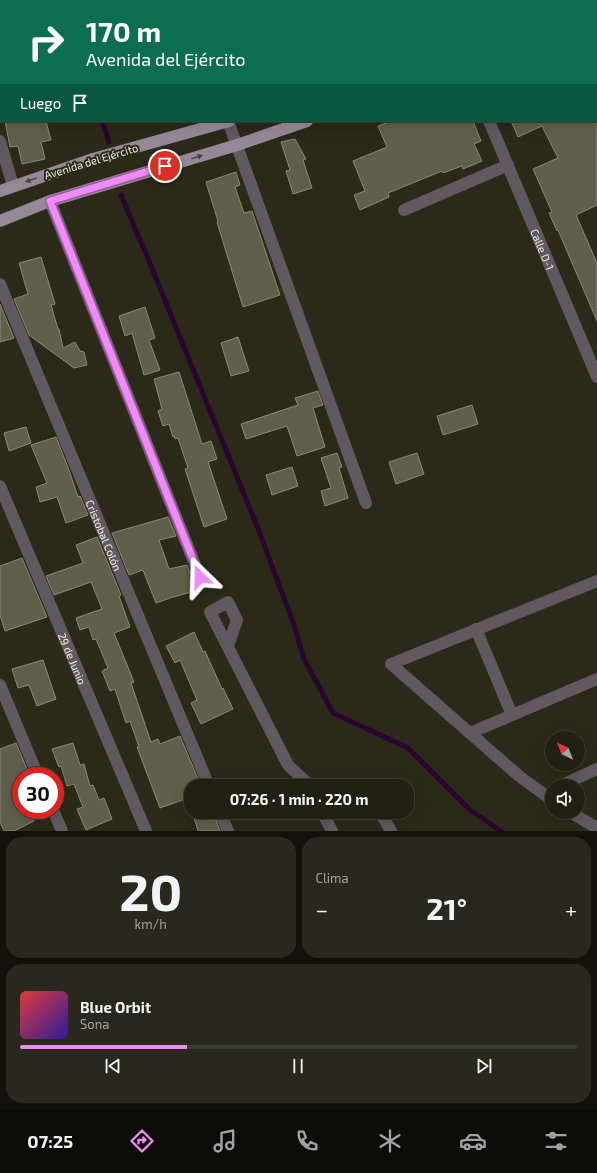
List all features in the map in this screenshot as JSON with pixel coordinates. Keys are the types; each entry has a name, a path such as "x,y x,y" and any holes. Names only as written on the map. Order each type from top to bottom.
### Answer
{"main road":[{"name":"Avenida del Ejército","path":"0,191 93,159 224,122"},
{"path":"0,220 50,201 237,145 304,122"}],"street":[{"path":"228,122 366,503"},
{"name":"Calle D-1","path":"489,122 597,377"},
{"path":"0,142 13,186"},
{"path":"404,210 508,165"},
{"path":"50,201 200,577"},
{"name":"Cristobal Colón","path":"0,284 206,779"},
{"name":"29 de Junio","path":"0,486 146,831"},
{"path":"545,792 519,776 391,664 597,581"},
{"path":"476,629 512,715"},
{"path":"228,646 288,765 302,779"},
{"path":"470,733 597,679"},
{"path":"0,685 34,767"},
{"path":"575,779 597,769"},
{"path":"57,819 62,831"},
{"path":"223,819 228,831"},
{"path":"326,819 332,831"},
{"path":"384,819 391,831"},
{"path":"582,819 597,828"}],"building":[{"path":"5,122 46,122 51,140 41,142 45,159 22,164 18,146 10,147"},
{"path":"388,122 473,122 481,141 474,144 482,161 463,169 462,166 443,173 442,171 388,193 389,197 360,210 354,195 365,191 353,161 387,147 378,126"},
{"path":"511,122 597,122 597,205 576,215 597,263 597,321 558,230 557,231 549,213 552,212 533,169 558,158 542,126 518,137"},
{"path":"295,139 306,159 303,160 312,188 293,194 286,171 290,170 281,142"},
{"path":"236,172 240,185 235,187 244,213 252,211 280,295 243,307 206,182"},
{"path":"41,257 55,304 51,305 59,329 63,348 75,342 80,351 84,352 87,365 74,368 29,335 14,299 28,294 19,263"},
{"path":"0,304 14,338 0,342"},
{"path":"145,307 155,338 149,340 160,370 144,375 132,333 125,336 119,316"},
{"path":"238,337 249,371 231,376 221,343"},
{"path":"179,372 202,444 211,441 217,459 208,462 227,519 204,527 185,469 188,468 178,438 175,439 174,436 173,437 169,424 163,426 158,411 162,409 154,379"},
{"path":"318,391 323,405 313,408 325,447 297,456 287,426 246,439 241,424 298,405 295,398"},
{"path":"472,405 478,424 443,435 437,416"},
{"path":"26,427 31,443 9,451 4,433"},
{"path":"56,437 78,497 80,496 88,515 66,523 57,497 40,502 36,487 47,483 31,445"},
{"path":"337,453 342,467 339,468 348,498 325,506 321,491 331,488 321,458"},
{"path":"417,453 424,474 396,484 389,462"},
{"path":"292,467 298,486 272,495 266,475"},
{"path":"168,517 176,536 159,540 169,569 187,565 196,591 156,603 143,570 129,575 112,533"},
{"path":"97,537 121,595 119,596 130,627 114,633 134,682 131,683 151,742 158,739 160,744 180,736 198,779 184,779 184,799 160,808 137,747 139,747 130,721 126,723 115,689 110,691 102,671 108,668 96,639 93,640 89,627 80,630 76,618 102,609 91,582 54,595 46,576 83,563 76,545"},
{"path":"22,558 47,617 5,631 0,615 0,566"},
{"path":"194,632 203,652 205,651 222,689 223,688 233,709 201,724 191,703 197,700 180,660 175,663 166,646"},
{"path":"43,660 56,699 37,706 29,685 18,688 12,669"},
{"path":"16,743 26,767 12,767 12,819 33,819 34,821 14,831 4,831 0,822 0,749"},
{"path":"73,743 80,765 84,764 90,786 93,785 99,800 104,798 112,819 86,830 77,809 83,807 74,784 67,786 64,776 64,767 59,767 52,749"},
{"path":"194,819 216,819 220,831 198,831"}],"waterway":[{"path":"102,122 109,142"},
{"path":"121,195 259,531 294,625 304,659 333,713 408,748 470,810 501,831"}],"route":[{"path":"165,166 50,201 200,577"}]}
